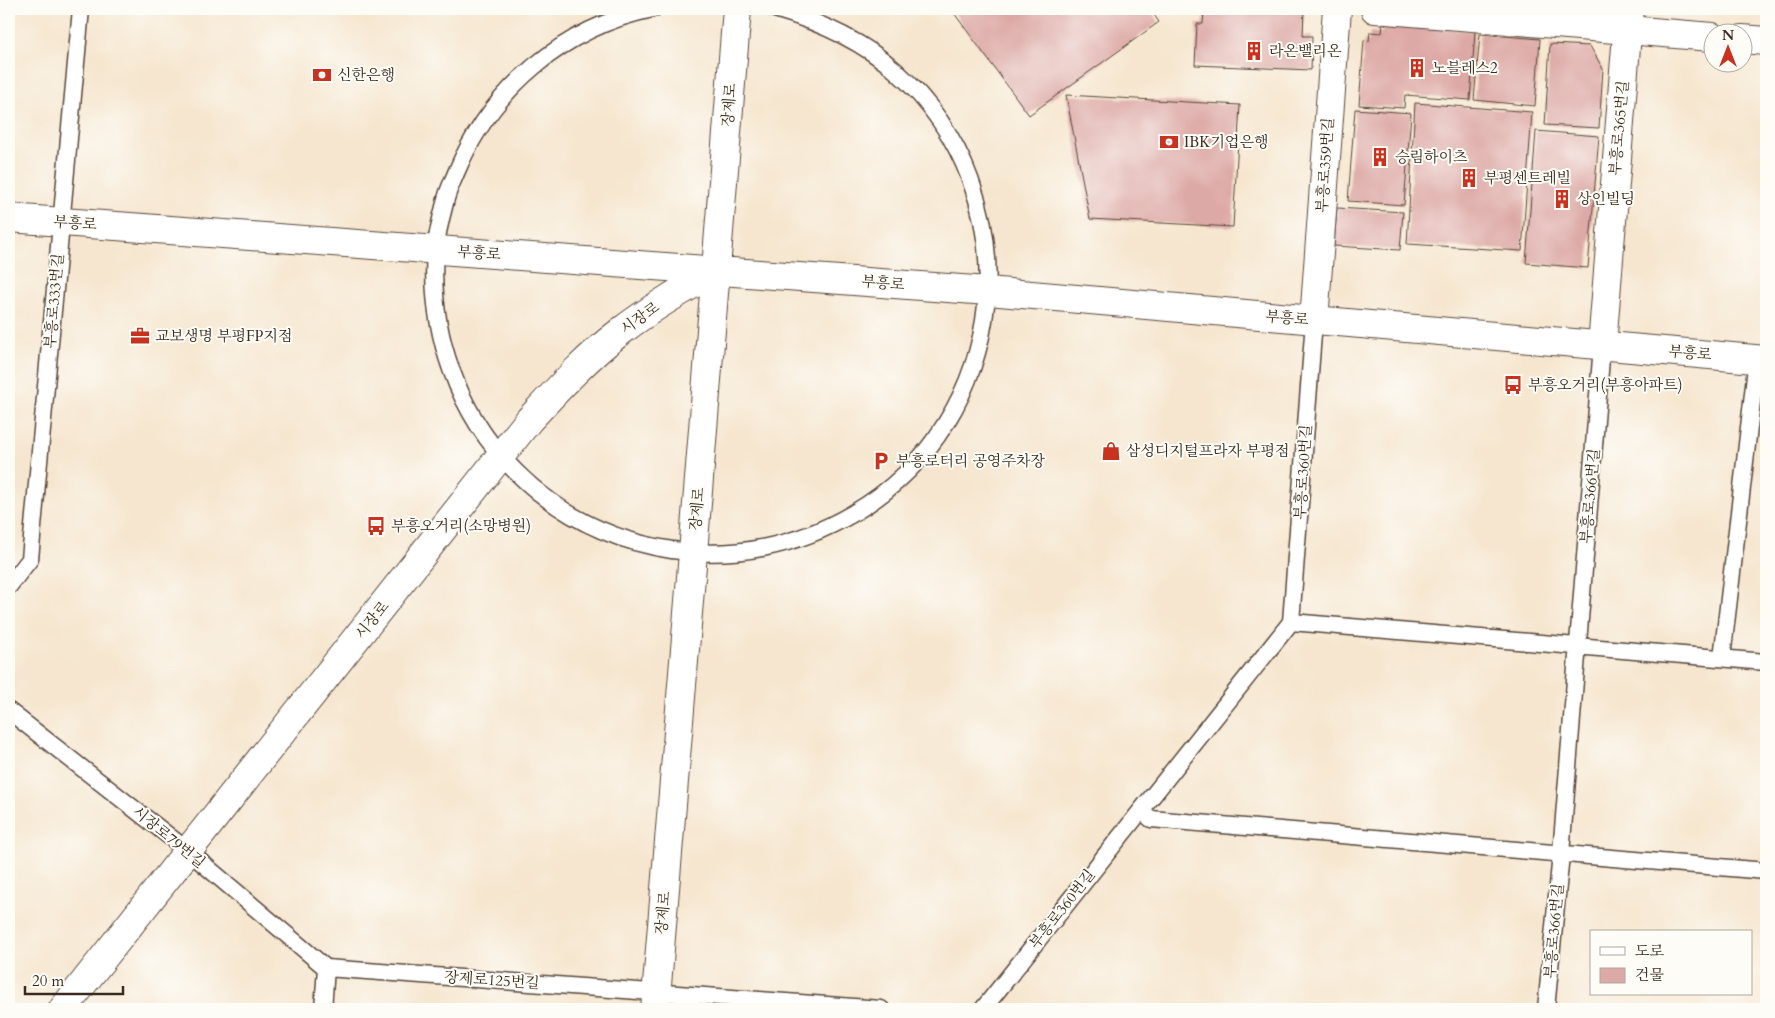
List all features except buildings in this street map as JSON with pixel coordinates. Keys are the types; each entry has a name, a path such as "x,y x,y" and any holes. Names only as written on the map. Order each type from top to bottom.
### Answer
{"street":[{"name":"장제로","path":"656,1000 717,270 736,9"},
{"name":"부흥로359번길","path":"1314,321 1337,9"},
{"path":"1375,9 1459,16 1628,19 1702,35"},
{"name":"부흥로365번길","path":"1602,346 1628,19"},
{"path":"1752,40 1766,41"},
{"name":"부흥로","path":"9,218 717,270 1762,359"},
{"name":"시장로","path":"63,1009 502,458 529,420 573,372 619,332 667,298 717,270"}],"lane":[{"name":"부흥로333번길","path":"9,586 30,559 81,9"},
{"path":"653,9 630,13 580,34 535,64 497,102 463,155 446,197 435,250 435,306 447,360 469,412 502,458 533,489 569,514 608,534 650,546 693,553 748,550 802,538 851,515 896,483 927,450 943,428 961,396 979,345 988,292 988,256 984,227 973,187 960,155 942,125 921,96 869,50 825,25 775,9"},
{"name":"부흥로360번길","path":"983,1009 1292,622 1314,321"},
{"name":"부흥로366번길","path":"1546,1009 1561,854 1602,346"},
{"name":"부흥로","path":"1722,658 1762,359"},
{"path":"1292,622 1766,662"},
{"name":"시장로79번길","path":"9,711 188,851 326,968"},
{"path":"1141,810 1151,819 1766,871"},
{"path":"323,1009 326,968"},
{"name":"장제로125번길","path":"326,968 656,1000 881,1009"}],"place":[{"name":"라온밸리온","path":"1254,51"},
{"name":"노블레스2","path":"1417,68"},
{"name":"신한은행","path":"322,75"},
{"name":"IBK기업은행","path":"1169,142"},
{"name":"승림하이츠","path":"1380,157"},
{"name":"부평센트레빌","path":"1469,178"},
{"name":"상인빌딩","path":"1562,199"},
{"name":"교보생명 부평FP지점","path":"140,336"},
{"name":"부흥오거리(부흥아파트)","path":"1513,385"},
{"name":"삼성디지털프라자 부평점","path":"1111,451"},
{"name":"부흥로터리 공영주차장","path":"881,461"},
{"name":"부흥오거리(소망병원)","path":"376,526"}]}
